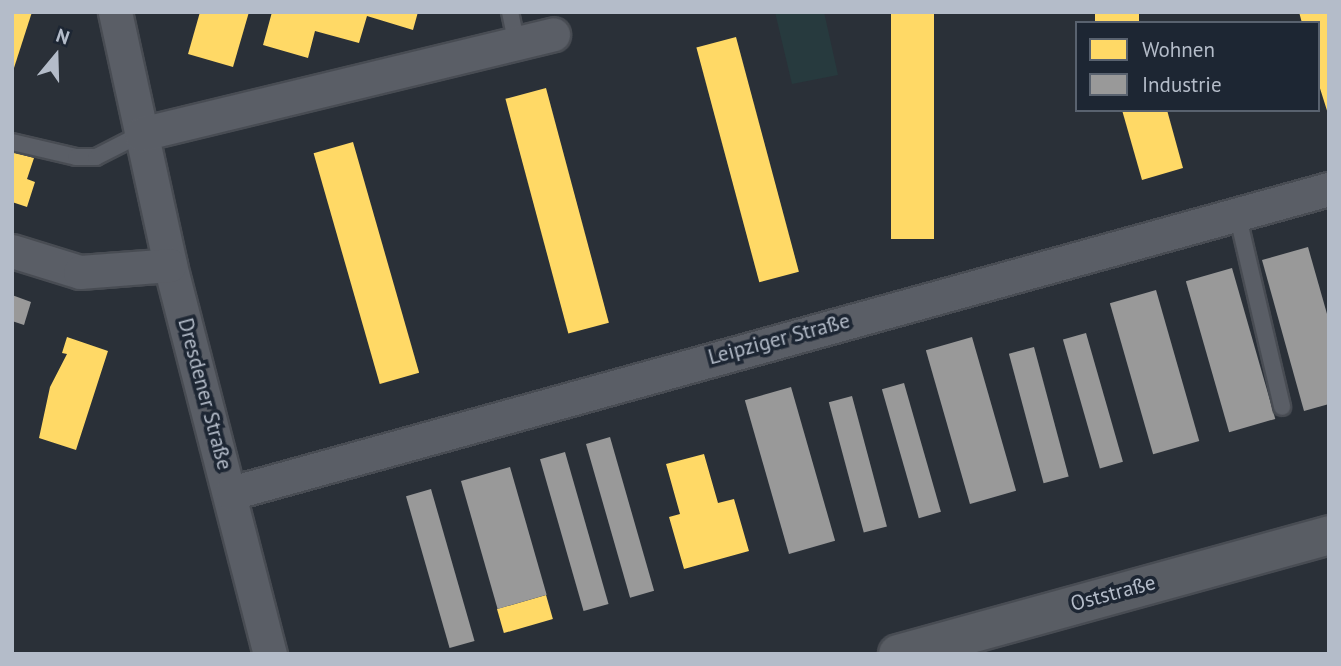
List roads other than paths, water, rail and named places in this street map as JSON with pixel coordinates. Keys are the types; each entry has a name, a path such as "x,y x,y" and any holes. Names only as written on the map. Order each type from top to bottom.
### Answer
{"main road":[{"name":"Oststraße","path":"898,654 1329,535"}],"street":[{"name":"Dresdener Straße","path":"115,12 170,265 231,493 270,654"},
{"path":"141,134 370,80 513,26 553,34"},
{"name":"Leipziger Straße","path":"231,493 1329,189"},
{"path":"12,251 80,272 170,265"}],"lane":[{"path":"12,142 76,158 96,157 141,134"},
{"path":"1237,213 1282,407"}]}
